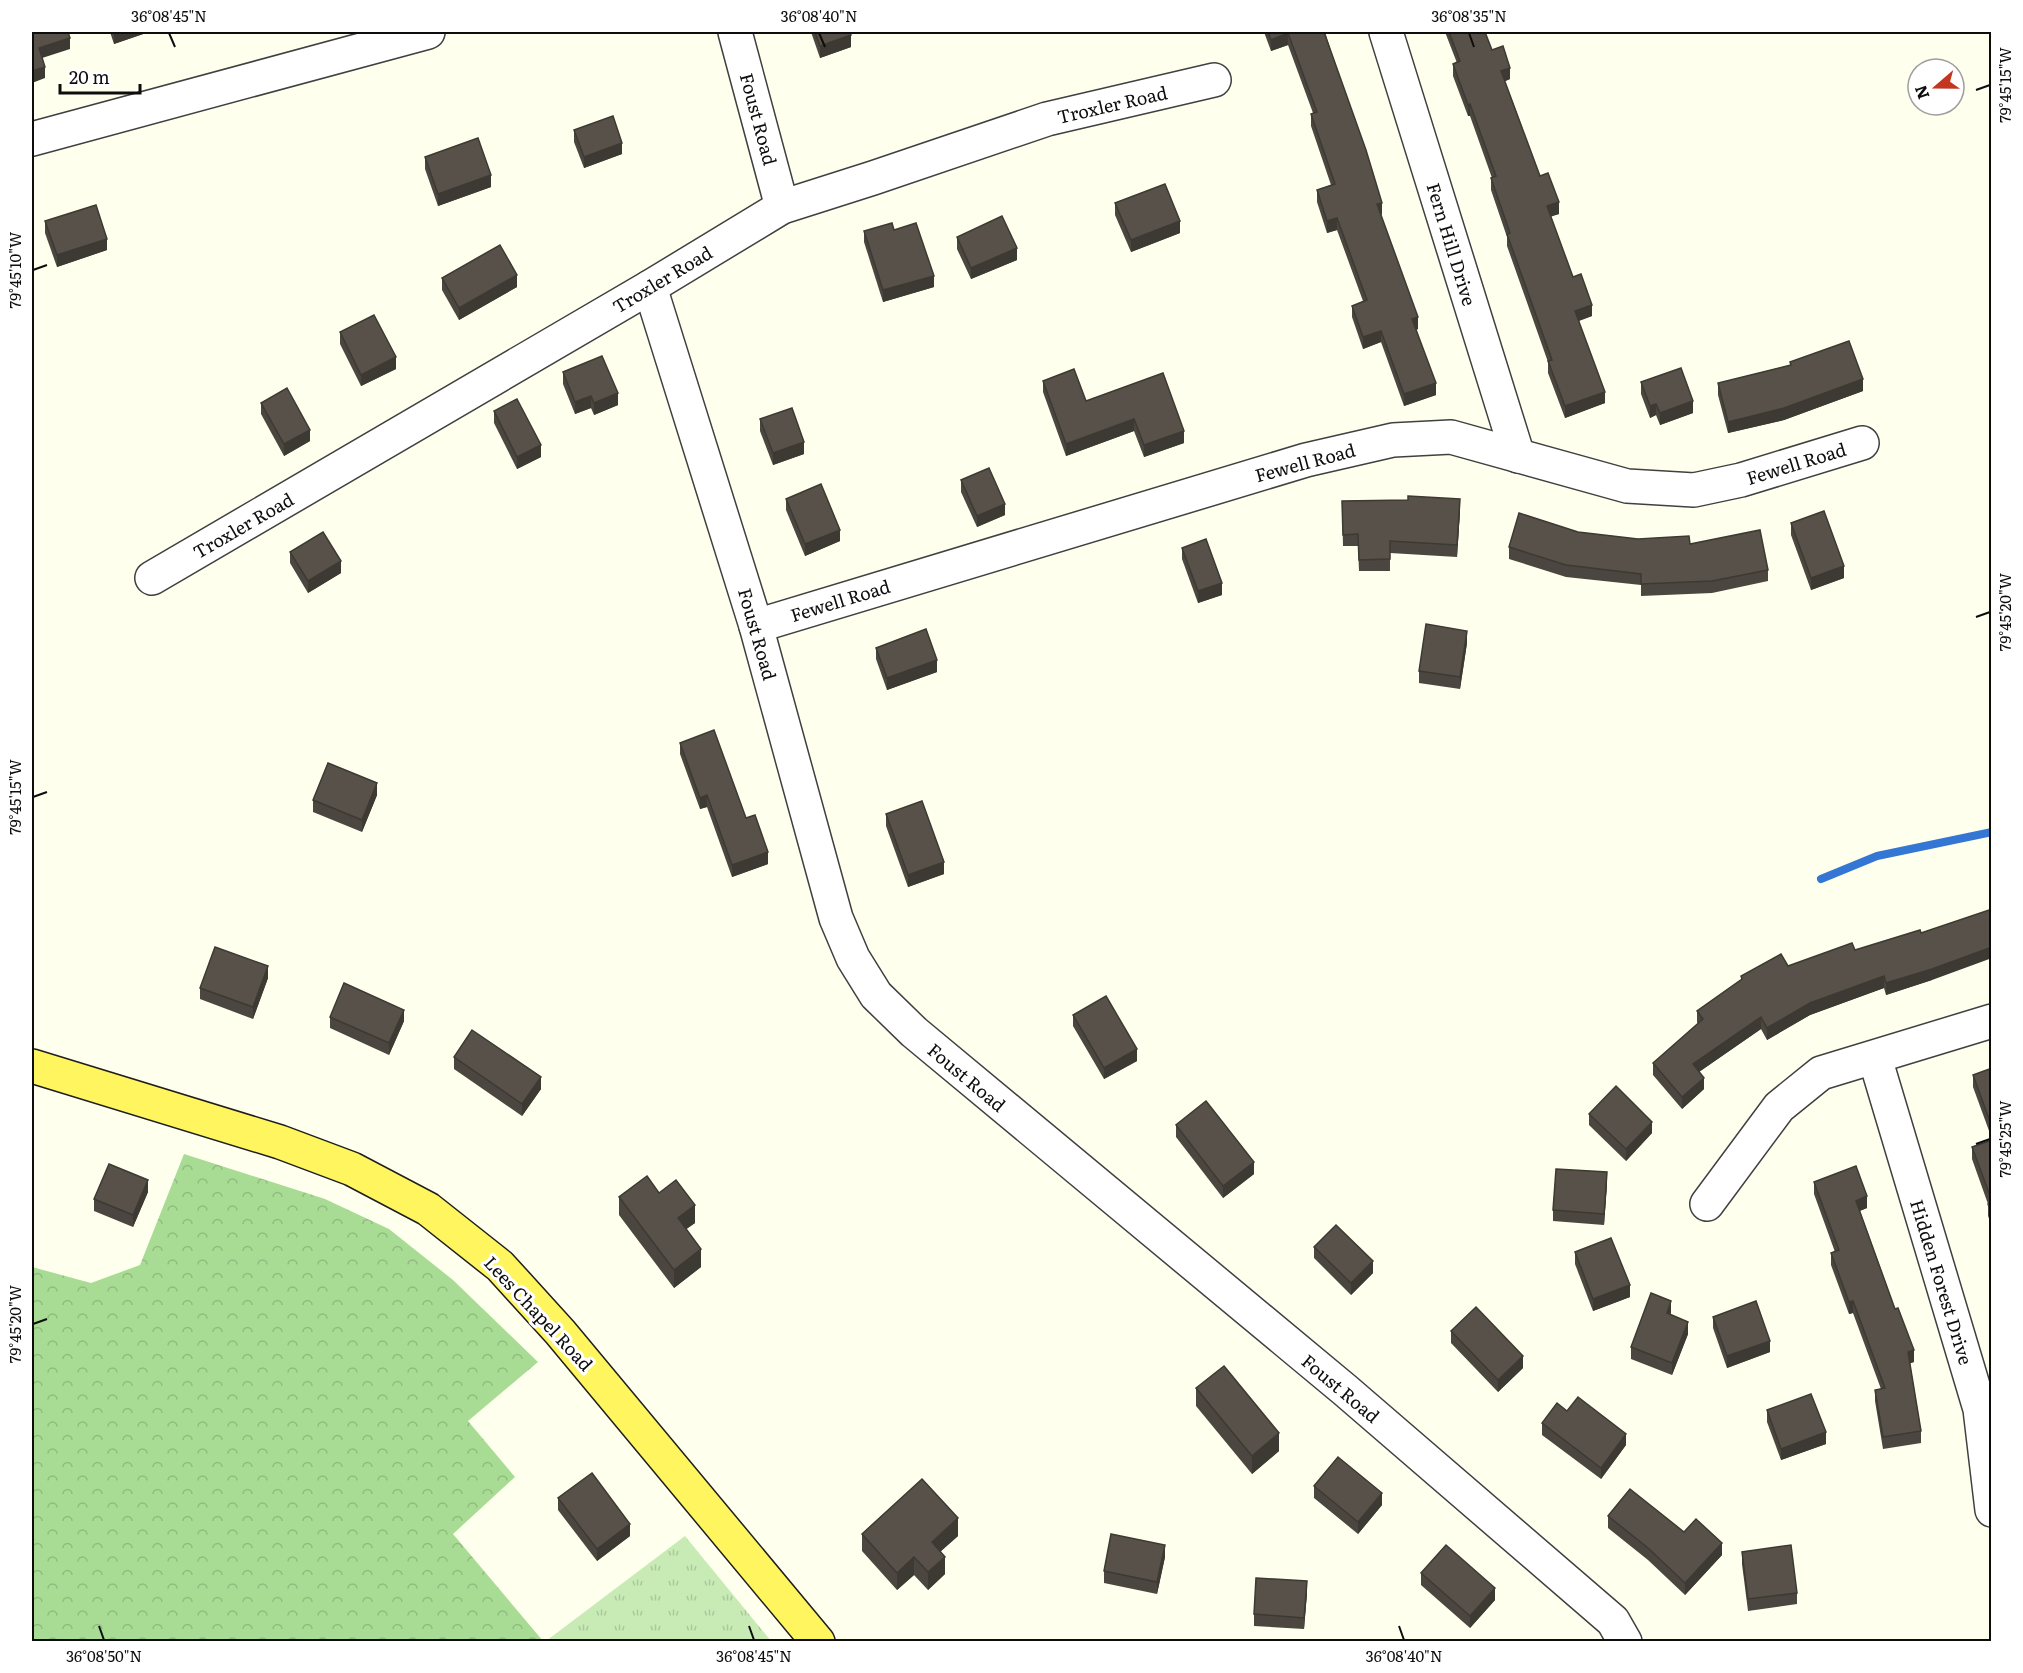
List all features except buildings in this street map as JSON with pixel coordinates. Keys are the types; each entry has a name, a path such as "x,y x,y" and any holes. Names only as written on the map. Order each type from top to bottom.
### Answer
{"main road":[{"name":"Lees Chapel Road","path":"32,1066 280,1142 352,1169 428,1209 500,1266 560,1332 818,1641"}],"street":[{"path":"32,139 428,32"},
{"name":"Foust Road","path":"735,32 782,207"},
{"name":"Fern Hill Drive","path":"1386,32 1518,456"},
{"name":"Troxler Road","path":"152,578 650,287 782,207 1047,119 1214,80"},
{"name":"Foust Road","path":"650,287 756,626 836,918 853,958 876,994 914,1032 1344,1390 1613,1621 1625,1641"},
{"name":"Fewell Road","path":"756,626 1306,460 1393,440 1451,437 1627,486 1694,490 1741,480 1862,443"},
{"path":"1707,1204 1779,1107 1821,1073 1992,1021"},
{"name":"Hidden Forest Drive","path":"1875,1058 1980,1409 1992,1510"}],"green space":[{"path":"184,1154 325,1199 389,1229 453,1280 538,1362 468,1421 515,1477 453,1534 543,1641 32,1641 32,1267 91,1283 140,1265"},
{"path":"685,1536 771,1641 546,1641"}],"waterway":[{"path":"1821,879 1877,856 1992,832"}]}
